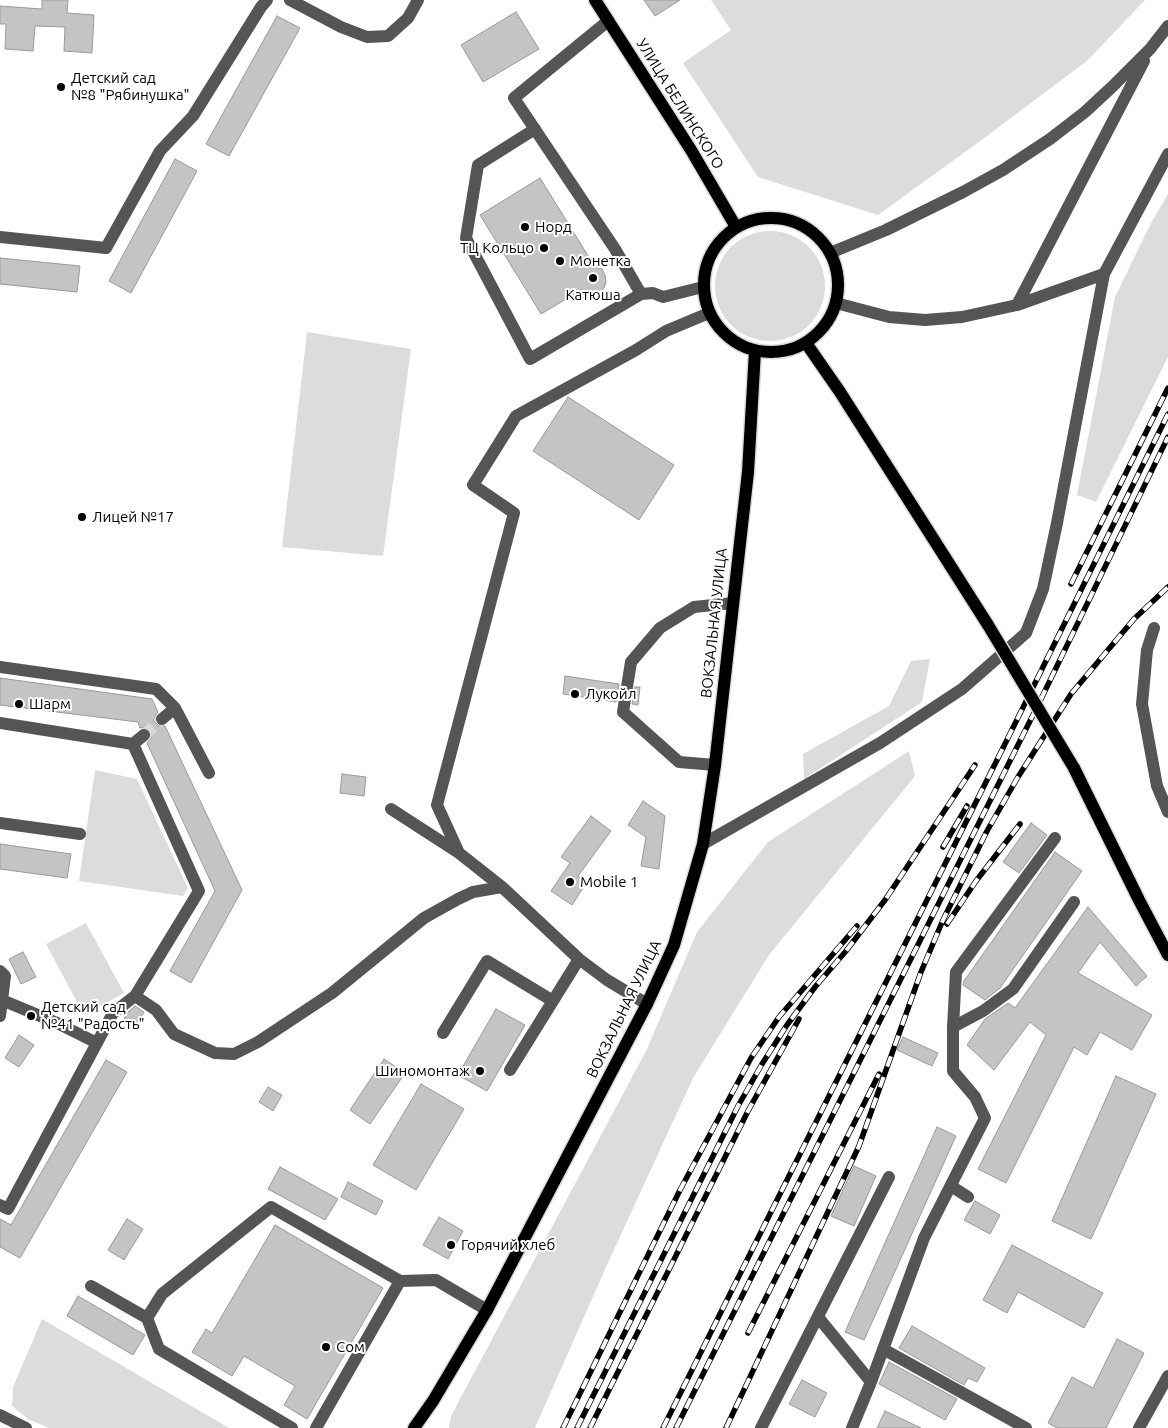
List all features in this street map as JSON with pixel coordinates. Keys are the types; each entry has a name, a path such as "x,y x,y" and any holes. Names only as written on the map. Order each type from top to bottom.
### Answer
{"main road":[{"name":"УЛИЦА БЕЛИНСКОГО","path":"595,0 691,150 736,227"},
{"path":"771,217 781,218 807,228 830,253 837,272 836,303 822,330 806,343 774,353 755,351 740,346 722,332 709,313 703,287 705,270 715,247 736,227 771,217"},
{"path":"806,343 840,392 988,625 1074,768 1168,956"},
{"name":"ВОКЗАЛЬНАЯ УЛИЦА","path":"414,1428 433,1401 487,1310 647,1004 674,945 703,844 715,765 748,472 755,351"}],"street":[{"path":"0,236 106,248 160,151 193,116 261,6 267,0"},
{"path":"290,0 341,27 367,37 388,36 408,18 418,0"},
{"path":"608,21 514,98 615,249 641,294"},
{"path":"830,253 886,230 1003,170 1085,112 1150,49 1168,26"},
{"path":"1016,305 1150,49"},
{"path":"535,128 478,165 466,238 530,359 641,294 653,293 663,297 703,287"},
{"path":"703,844 880,743 962,689 1026,633 1043,589 1104,274 1168,154"},
{"path":"836,303 889,317 925,320 962,317 1016,305 1104,274"},
{"path":"459,853 437,805 514,513 473,485 516,416 636,350 666,331 709,313"},
{"path":"715,765 679,762 623,712 631,662 660,628 694,606 733,602"},
{"path":"1154,628 1147,650 1142,704 1157,786 1168,812"},
{"path":"0,667 156,689 175,708 209,773"},
{"path":"162,719 175,708"},
{"path":"0,723 134,744"},
{"path":"134,744 144,735"},
{"path":"0,1205 8,1209 113,1013 135,996 200,891 134,744"},
{"path":"391,809 459,853 502,887 579,959 607,980 647,1004"},
{"path":"0,823 80,834"},
{"path":"852,1428 924,1238 985,1118 975,1097 953,1071 956,972 1054,838"},
{"path":"135,996 156,1010 174,1034 216,1053 234,1054 258,1042 332,993 424,918 465,896 502,887"},
{"path":"953,1027 983,1010 1013,989 1074,902"},
{"path":"510,1070 579,959"},
{"path":"443,1033 487,961 553,1001"},
{"path":"0,970 5,976 0,1016"},
{"path":"2,1000 57,1023 97,1043"},
{"path":"761,1428 888,1177"},
{"path":"951,1186 968,1197"},
{"path":"147,1318 162,1294 271,1207 400,1280 436,1280 487,1310"},
{"path":"316,1428 400,1280"},
{"path":"91,1286 147,1318 159,1349 292,1428"},
{"path":"818,1317 871,1382"},
{"path":"883,1349 1026,1428"},
{"path":"1138,1428 1168,1376"},
{"path":"0,1415 26,1428"}],"shaded area":[{"path":"711,0 1145,0 1088,60 878,215 758,177 683,63 731,30"},
{"path":"1168,194 1168,357 1096,502 1077,495 1115,297 1150,225"},
{"path":"770,231 791,235 809,247 821,265 825,286 821,307 809,325 791,337 770,341 749,337 731,325 719,307 715,286 719,265 731,247 749,235"},
{"path":"307,332 411,349 383,556 282,547"},
{"path":"930,659 922,702 804,779 803,754 889,706 911,661"},
{"path":"909,751 915,776 769,955 693,1078 606,1267 535,1428 449,1428 451,1416 646,1051 697,932 768,842"},
{"path":"95,770 137,779 188,888 183,896 79,881"},
{"path":"86,923 124,993 84,1015 46,944"},
{"path":"42,1319 229,1428 49,1428 28,1419 12,1406 13,1387"}],"building":[{"path":"42,0 68,0 67,13 94,15 92,53 64,51 65,27 35,26 33,51 5,49 6,24 0,24 0,6 42,9"},
{"path":"644,0 680,0 655,16"},
{"path":"516,12 539,49 483,82 461,45"},
{"path":"277,16 300,28 229,156 206,144"},
{"path":"175,159 197,171 131,293 109,281"},
{"path":"540,178 595,267 602,269 606,282 604,288 599,293 581,290 541,314 480,215"},
{"path":"0,258 80,266 77,292 0,284"},
{"path":"568,397 674,465 639,520 533,451"},
{"path":"565,676 619,684 616,702 563,694"},
{"path":"0,678 152,699 158,712 154,721 159,726 165,726 242,890 191,983 170,971 215,891 147,743 152,737 151,730 146,727 140,728 138,722 0,705"},
{"path":"635,687 640,687 638,705 632,704"},
{"path":"342,774 366,777 364,796 340,793"},
{"path":"643,801 665,816 659,869 641,866 646,837 628,825"},
{"path":"591,816 611,831 578,876 587,882 572,905 551,891 570,863 561,857"},
{"path":"1031,823 1047,835 1019,873 1003,862"},
{"path":"0,844 71,854 67,878 0,869"},
{"path":"1055,852 1082,871 1000,988 985,1000 963,985 964,981"},
{"path":"1088,907 1147,976 1136,986 1100,942 1078,973 1152,1015 1132,1050 1100,1032 1087,1055 1074,1047 1006,1183 978,1169 1046,1035 1030,1022 994,1070 967,1045 985,1019 1008,1003 1015,1008"},
{"path":"23,952 36,977 21,984 9,959"},
{"path":"135,1006 144,1012 135,1028 123,1021 128,1012"},
{"path":"496,1009 525,1025 487,1091 458,1075"},
{"path":"19,1035 34,1045 19,1067 5,1058"},
{"path":"903,1037 938,1053 932,1066 897,1050"},
{"path":"384,1059 405,1073 370,1124 350,1110"},
{"path":"106,1060 127,1072 20,1258 0,1247 0,1219 11,1225"},
{"path":"1116,1076 1156,1094 1091,1239 1052,1221"},
{"path":"421,1084 464,1109 416,1190 373,1165"},
{"path":"268,1087 282,1095 273,1111 259,1102"},
{"path":"937,1127 956,1136 864,1340 845,1332"},
{"path":"854,1166 876,1176 854,1226 831,1216"},
{"path":"280,1167 338,1199 325,1220 268,1189"},
{"path":"348,1182 383,1201 376,1215 341,1197"},
{"path":"975,1201 1000,1215 990,1234 964,1220"},
{"path":"439,1217 463,1231 448,1259 423,1245"},
{"path":"127,1219 143,1229 124,1260 108,1250"},
{"path":"275,1225 383,1288 307,1419 284,1405 295,1386 244,1356 232,1376 192,1352 206,1329 212,1333"},
{"path":"1012,1245 1103,1293 1084,1328 1018,1292 1007,1313 983,1300"},
{"path":"78,1296 145,1335 133,1355 67,1316"},
{"path":"912,1326 985,1368 977,1382 968,1378 964,1385 899,1348"},
{"path":"1117,1339 1144,1353 1106,1428 1057,1428 1048,1423 1072,1377 1093,1388"},
{"path":"889,1362 957,1399 945,1420 879,1384"},
{"path":"802,1380 827,1393 815,1417 789,1404"},
{"path":"885,1411 921,1428 877,1428"}],"tunnel":[{"path":"144,735 162,719"}],"railway":[{"path":"1071,584 1168,388"},
{"path":"663,1428 1168,414"},
{"path":"676,1428 1041,699 1168,437"},
{"path":"726,1428 859,1146 921,972 943,920 987,831 1018,777 1071,694 1134,619 1168,587"},
{"path":"577,1428 738,1106 762,1064 787,1025 815,987 846,951 885,900 975,765"},
{"path":"943,847 967,806"},
{"path":"947,924 976,881 1020,824"},
{"path":"563,1428 680,1190 751,1058 779,1017 857,926"},
{"path":"590,1428 748,1111 799,1019"},
{"path":"748,1333 879,1074"}],"place":[{"name":"Детский сад №8 \"Рябинушка\"","path":"61,87"},
{"name":"Норд","path":"525,227"},
{"name":"ТЦ Кольцо","path":"544,248"},
{"name":"Монетка","path":"560,261"},
{"name":"Катюша","path":"593,278"},
{"name":"Лицей №17","path":"82,517"},
{"name":"Лукойл","path":"575,694"},
{"name":"Шарм","path":"19,704"},
{"name":"Mobile 1","path":"570,882"},
{"name":"Детский сад №41 \"Радость\"","path":"31,1016"},
{"name":"Шиномонтаж","path":"480,1071"},
{"name":"Горячий хлеб","path":"451,1245"},
{"name":"Сом","path":"326,1347"}]}
